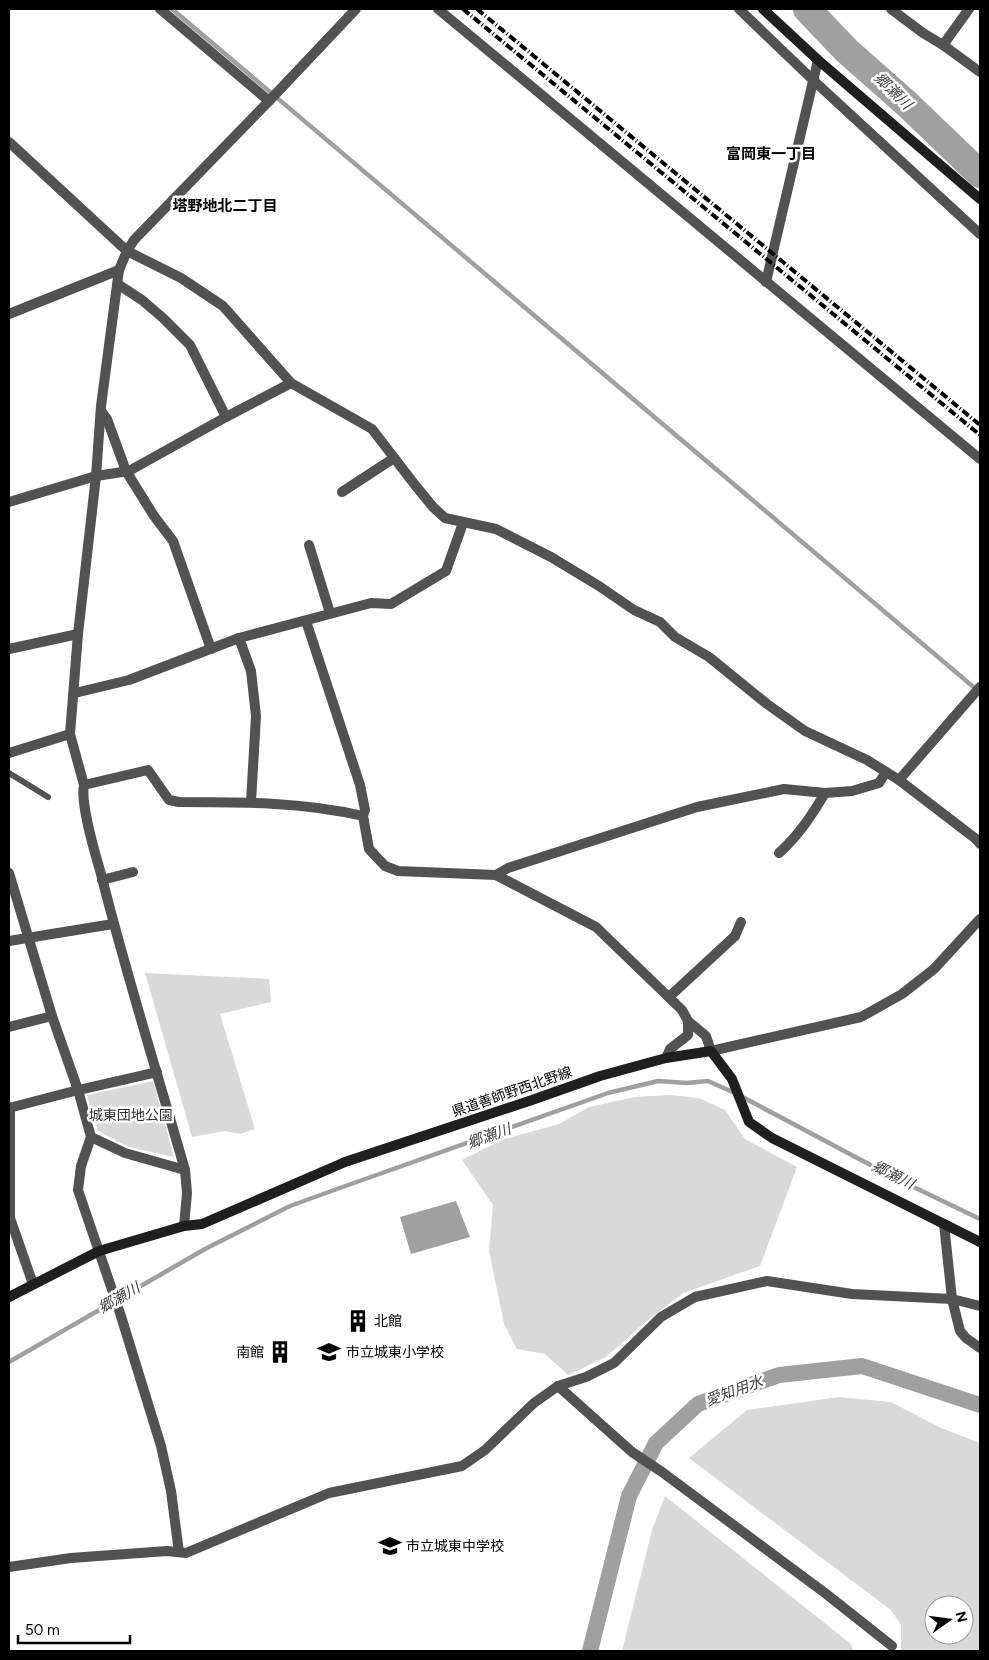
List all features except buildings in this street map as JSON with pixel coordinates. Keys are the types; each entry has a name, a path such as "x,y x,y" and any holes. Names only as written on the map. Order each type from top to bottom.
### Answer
{"main road":[{"path":"763,9 818,60 980,198"},
{"path":"711,1051 732,1079 749,1122 772,1138 980,1242"},
{"name":"県道善師野西北野線","path":"9,1297 99,1251 184,1226 202,1224 345,1162 600,1076 666,1058 711,1051"}],"street":[{"path":"160,9 269,101"},
{"path":"184,1226 187,1193 185,1170 113,924 82,793 84,785 70,734 78,634 96,476 101,412 119,270 127,251 141,233 356,9"},
{"path":"438,9 980,459"},
{"path":"739,9 980,234"},
{"path":"891,9 923,34 943,45 980,72"},
{"path":"943,45 969,9"},
{"path":"766,282 818,60"},
{"path":"9,142 127,251 181,278 223,306 291,383 372,429 433,507 445,518 496,529 599,586 634,610 660,622 675,637 709,657 767,704 805,731 867,760 899,780 976,838 980,844"},
{"path":"9,314 119,270"},
{"path":"118,285 142,300 164,318 190,345 226,417"},
{"path":"9,502 96,476 126,471 291,383"},
{"path":"101,412 107,419 126,471 154,516 173,541 210,649"},
{"path":"342,492 394,458"},
{"path":"74,694 129,680 239,638 371,602 390,604 446,571 463,523"},
{"path":"309,545 330,613"},
{"path":"306,621 360,785 366,810 363,816 369,849 385,866 398,871 496,875 596,928 682,1010 688,1021 706,1036 711,1051 861,1017 902,994 934,969 980,919"},
{"path":"9,649 78,634"},
{"path":"239,638 251,671 256,716 251,802"},
{"path":"899,780 980,687"},
{"path":"9,753 70,734"},
{"path":"84,785 148,770 169,800 179,802 251,802 331,809 363,816"},
{"path":"496,875 508,868 698,807 784,789 825,792 852,791 879,783 886,772"},
{"path":"779,853 792,842 807,823 825,792"},
{"path":"102,880 133,872"},
{"path":"9,873 52,1016 78,1090 91,1137 81,1166 78,1190 120,1313 161,1446 171,1491 179,1552"},
{"path":"669,997 735,936 741,922"},
{"path":"9,941 113,924"},
{"path":"9,1027 52,1016"},
{"path":"666,1058 670,1049 688,1035 688,1021"},
{"path":"33,1284 10,1218 9,1108 157,1072"},
{"path":"91,1137 124,1153 185,1170"},
{"path":"944,1224 952,1299 960,1331 980,1348"},
{"path":"9,1567 71,1558 167,1551 186,1553 330,1493 462,1466 485,1450 534,1404 558,1386 586,1377 614,1363 661,1317 695,1297 767,1281 852,1294 952,1299 980,1306"},
{"path":"558,1386 632,1452 662,1472 825,1593 892,1646"}],"lane":[{"path":"9,773 48,797"}],"green space":[{"path":"145,973 269,979 271,1002 220,1014 255,1129 240,1134 225,1131 192,1137"},
{"name":"城東団地公園","path":"153,1081 174,1157 129,1147 98,1131 87,1095"},
{"path":"670,1095 699,1098 725,1110 745,1139 797,1167 760,1266 683,1293 642,1325 606,1357 568,1375 545,1354 517,1349 504,1324 489,1251 493,1205 462,1160 504,1139 559,1124 589,1107 635,1097"},
{"path":"839,1397 891,1402 941,1428 980,1443 980,1651 901,1651 901,1625 891,1610 689,1458 747,1410"},
{"path":"665,1496 851,1644 853,1651 622,1651 652,1530"}],"shaded area":[{"path":"456,1201 470,1237 411,1254 400,1217"}],"waterway":[{"path":"172,9 977,690"},
{"name":"郷瀬川","path":"807,9 846,50 907,104 980,174"},
{"name":"郷瀬川","path":"9,1362 205,1249 290,1206 608,1093 658,1081 687,1083 708,1081 735,1093 895,1178 980,1219"},
{"name":"愛知用水","path":"590,1651 629,1496 656,1443 698,1404 779,1375 862,1366 980,1405"}],"railway":[{"path":"463,9 980,435"},
{"path":"477,9 980,425"}],"place":[{"name":"北館","path":"358,1321"},
{"name":"南館","path":"280,1352"},
{"name":"市立城東小学校","path":"329,1352"},
{"name":"市立城東中学校","path":"390,1546"}],"district":[{"name":"富岡東一丁目","path":"771,154"},
{"name":"塔野地北二丁目","path":"225,206"}]}
